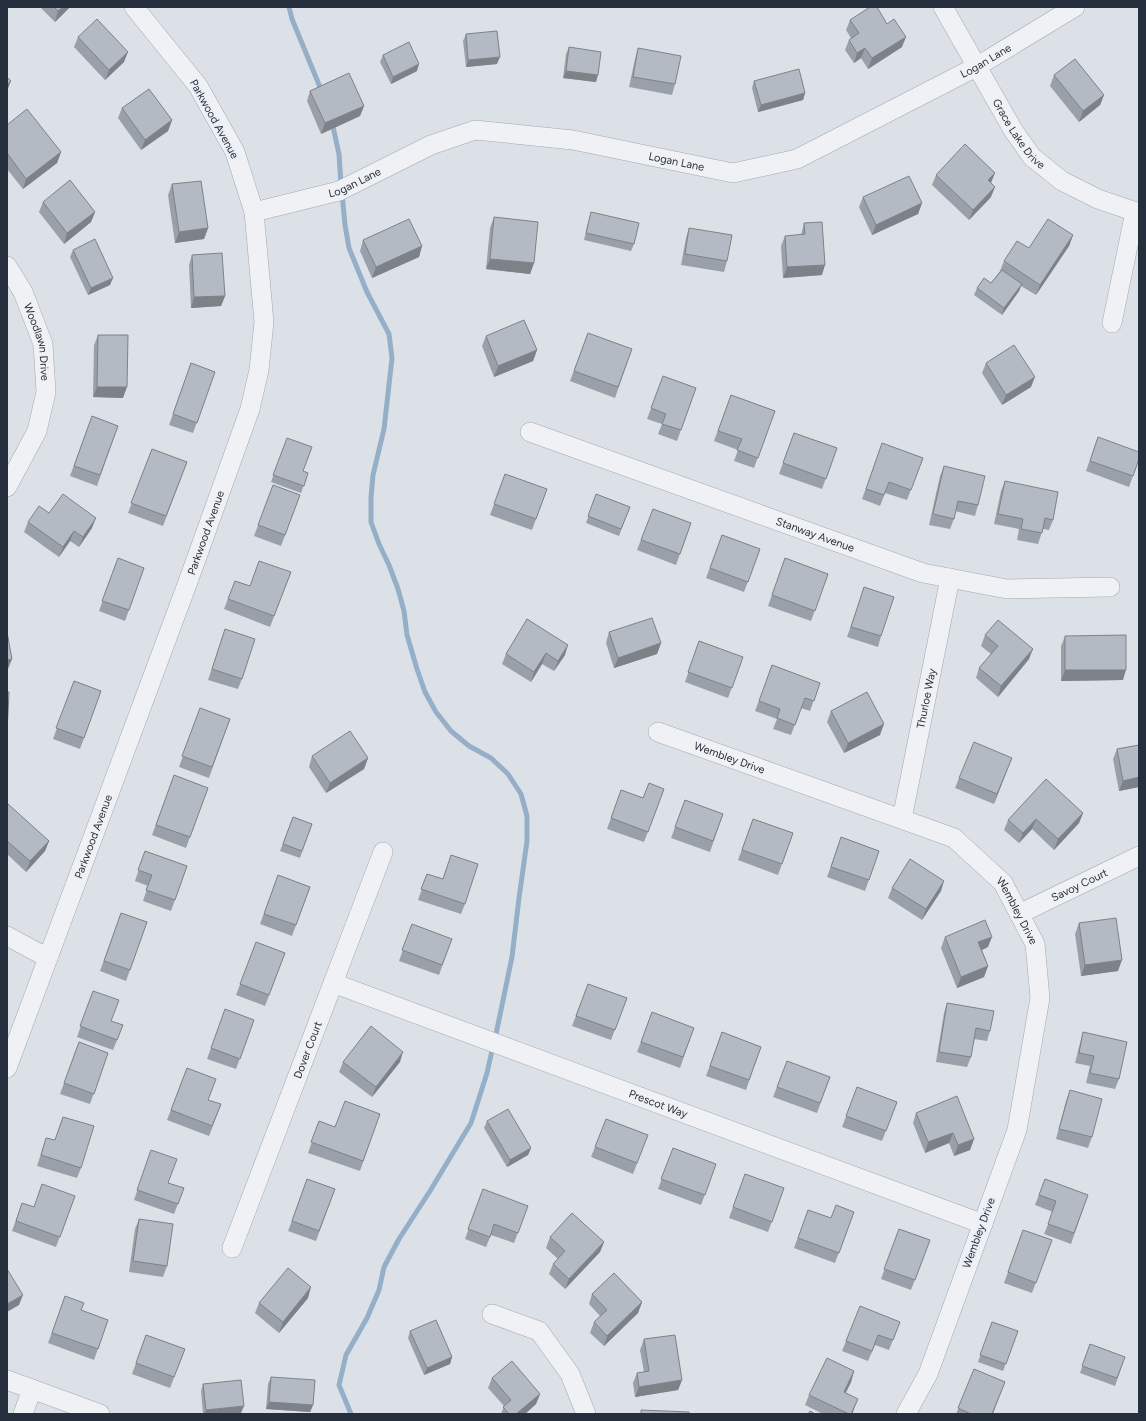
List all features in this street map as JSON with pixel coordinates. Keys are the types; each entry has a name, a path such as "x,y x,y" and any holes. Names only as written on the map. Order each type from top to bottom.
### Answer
{"street":[{"name":"Parkwood Avenue","path":"7,1068 189,579 250,409 259,370 264,322 254,212 235,152 198,86 134,7"},
{"name":"Grace Lake Drive","path":"943,7 1012,130 1032,157 1062,182 1098,199 1137,213"},
{"name":"Logan Lane","path":"254,212 339,191 431,145 474,130 573,140 733,173 797,160 976,67 1075,7"},
{"path":"1112,323 1137,213"},
{"name":"Woodlawn Drive","path":"7,266 23,292 43,344 46,392 37,430 7,487"},
{"name":"Stanway Avenue","path":"530,432 923,573 1007,589 1110,587"},
{"name":"Thurloe Way","path":"902,819 950,578"},
{"name":"Wembley Drive","path":"658,732 954,838 1003,883 1035,944 1040,998 1017,1130 928,1374 906,1414"},
{"name":"Dover Court","path":"232,1248 383,852"},
{"name":"Savoy Court","path":"1019,914 1139,856"},
{"path":"7,936 48,958"},
{"name":"Prescot Way","path":"333,983 983,1224"},
{"path":"492,1314 539,1331 570,1374 586,1414"},
{"path":"7,1380 100,1414"},
{"path":"23,1414 32,1389"}],"building":[{"path":"54,7 63,7 58,11"},
{"path":"870,7 877,7 887,24 894,19 906,37 872,58 865,48 857,53 849,40 859,33 850,20"},
{"path":"97,19 128,52 109,70 78,37"},
{"path":"497,31 500,57 468,60 466,34"},
{"path":"409,42 419,64 393,77 383,55"},
{"path":"569,47 601,52 598,75 566,71"},
{"path":"638,48 681,56 675,84 633,77"},
{"path":"1075,59 1104,95 1083,111 1054,75"},
{"path":"799,69 805,93 761,105 754,81"},
{"path":"349,73 364,106 325,123 310,91"},
{"path":"7,77 11,81 7,85"},
{"path":"149,89 172,120 145,140 122,108"},
{"path":"27,109 61,152 26,179 7,153 7,125"},
{"path":"965,144 995,173 988,180 995,187 973,210 936,175"},
{"path":"909,176 922,203 876,225 863,197"},
{"path":"70,180 95,212 67,233 43,202"},
{"path":"201,181 208,228 179,232 172,184"},
{"path":"591,212 639,223 634,244 586,233"},
{"path":"494,217 538,222 534,263 490,259"},
{"path":"409,219 422,246 376,267 363,240"},
{"path":"1048,219 1073,235 1040,285 1004,261 1017,241 1029,248"},
{"path":"822,222 825,265 787,267 785,236 805,234 804,223"},
{"path":"689,228 732,235 727,261 685,254"},
{"path":"95,239 113,278 91,288 73,250"},
{"path":"222,253 225,296 194,297 192,255"},
{"path":"1002,270 1022,284 1004,308 977,288 984,278 991,283"},
{"path":"524,320 537,350 498,366 486,336"},
{"path":"588,333 632,349 618,387 574,371"},
{"path":"98,335 128,335 127,387 97,387"},
{"path":"1014,345 1035,377 1006,395 986,363"},
{"path":"191,363 215,372 197,423 173,414"},
{"path":"663,376 696,388 681,430 662,424 666,414 651,408"},
{"path":"731,395 775,411 758,458 737,450 742,439 718,431"},
{"path":"92,416 118,426 100,475 74,466"},
{"path":"794,433 837,448 826,479 783,463"},
{"path":"1098,437 1139,452 1139,459 1133,476 1090,461"},
{"path":"287,438 312,447 303,471 308,473 304,486 273,475"},
{"path":"882,443 923,458 911,490 889,482 884,495 866,489"},
{"path":"152,449 187,462 166,516 131,503"},
{"path":"944,466 985,476 978,505 958,501 954,519 933,514"},
{"path":"505,474 547,489 536,519 494,504"},
{"path":"1005,481 1058,492 1053,520 1045,518 1042,533 1021,529 1023,519 998,514"},
{"path":"273,485 300,495 285,535 258,525"},
{"path":"63,494 96,518 83,537 74,531 63,547 28,522 39,506 49,513"},
{"path":"596,494 630,507 621,529 588,516"},
{"path":"653,509 691,523 680,554 641,540"},
{"path":"722,535 760,549 748,582 710,568"},
{"path":"118,558 144,568 129,610 102,601"},
{"path":"785,558 828,574 815,611 772,595"},
{"path":"259,561 291,572 274,616 228,599 235,581 250,586"},
{"path":"864,587 894,597 881,636 851,627"},
{"path":"652,618 661,643 618,658 609,632"},
{"path":"527,619 568,645 558,661 546,653 534,672 506,654"},
{"path":"998,620 1033,649 1001,686 979,668 998,646 985,635"},
{"path":"225,629 255,639 242,679 212,669"},
{"path":"7,632 12,659 7,660"},
{"path":"1126,635 1126,670 1065,670 1065,636"},
{"path":"699,641 743,657 732,688 688,672"},
{"path":"772,665 820,683 814,701 805,698 795,725 777,718 780,709 759,701"},
{"path":"74,681 101,691 84,738 56,728"},
{"path":"7,692 9,692 7,733"},
{"path":"867,692 884,724 848,743 831,711"},
{"path":"200,708 230,719 212,767 182,756"},
{"path":"350,731 368,758 330,783 312,756"},
{"path":"974,742 1012,758 997,794 959,778"},
{"path":"1139,745 1139,777 1123,781 1117,749"},
{"path":"174,775 208,788 190,837 156,825"},
{"path":"1046,779 1083,813 1058,839 1036,819 1023,833 1008,820"},
{"path":"649,783 664,789 648,832 611,818 621,790 643,798"},
{"path":"685,800 723,814 713,841 675,827"},
{"path":"8,804 49,841 30,861 7,841"},
{"path":"293,817 312,824 302,851 283,844"},
{"path":"753,819 793,833 782,864 742,850"},
{"path":"841,837 879,851 869,880 831,867"},
{"path":"145,851 187,866 175,900 146,890 152,875 138,870"},
{"path":"451,855 478,864 465,904 421,889 427,874 443,879"},
{"path":"910,859 944,881 926,909 892,888"},
{"path":"278,875 310,887 296,925 264,914"},
{"path":"121,913 147,922 130,970 104,961"},
{"path":"1116,918 1122,960 1085,965 1079,923"},
{"path":"985,920 992,937 978,942 988,966 961,977 945,937"},
{"path":"412,924 452,939 442,965 402,950"},
{"path":"256,942 285,953 269,995 240,984"},
{"path":"588,984 627,998 615,1030 576,1016"},
{"path":"93,991 119,1000 111,1021 123,1025 117,1040 80,1026"},
{"path":"947,1003 994,1011 990,1031 976,1028 971,1057 939,1052"},
{"path":"225,1009 254,1020 240,1059 211,1048"},
{"path":"652,1012 694,1028 683,1057 641,1042"},
{"path":"371,1026 403,1052 376,1087 343,1062"},
{"path":"722,1032 761,1047 749,1080 710,1066"},
{"path":"1083,1032 1127,1042 1119,1079 1090,1073 1094,1056 1079,1053"},
{"path":"79,1042 108,1053 94,1094 64,1083"},
{"path":"787,1061 830,1077 820,1103 777,1087"},
{"path":"187,1068 216,1079 208,1100 221,1104 212,1126 171,1110"},
{"path":"857,1087 897,1102 886,1131 846,1116"},
{"path":"1070,1090 1102,1099 1092,1137 1059,1129"},
{"path":"957,1096 974,1139 958,1145 953,1133 928,1142 916,1113"},
{"path":"345,1101 380,1114 363,1161 311,1142 319,1121 335,1127"},
{"path":"508,1109 531,1148 510,1160 487,1121"},
{"path":"63,1117 94,1126 81,1168 41,1155 46,1138 55,1140"},
{"path":"606,1119 648,1135 637,1163 595,1147"},
{"path":"673,1148 716,1164 705,1195 661,1179"},
{"path":"151,1150 177,1159 168,1183 184,1188 178,1204 137,1190"},
{"path":"745,1174 784,1188 772,1222 733,1207"},
{"path":"307,1179 335,1189 319,1231 292,1221"},
{"path":"1045,1179 1088,1195 1074,1233 1048,1224 1056,1201 1039,1195"},
{"path":"42,1184 75,1196 60,1237 16,1221 22,1203 34,1207"},
{"path":"483,1189 528,1206 518,1233 494,1224 490,1237 468,1229"},
{"path":"836,1205 854,1212 839,1253 798,1238 808,1210 831,1218"},
{"path":"572,1213 604,1242 569,1279 553,1264 565,1251 550,1237"},
{"path":"139,1219 173,1224 167,1266 133,1261"},
{"path":"899,1229 930,1240 915,1280 884,1269"},
{"path":"1023,1230 1052,1240 1036,1283 1008,1272"},
{"path":"288,1268 311,1287 283,1322 259,1303"},
{"path":"7,1269 23,1295 7,1304"},
{"path":"614,1273 642,1302 607,1336 594,1322 607,1310 592,1294"},
{"path":"65,1296 84,1303 81,1310 108,1320 98,1349 52,1333"},
{"path":"860,1306 900,1322 893,1340 878,1335 872,1351 846,1341"},
{"path":"436,1320 452,1357 427,1368 410,1331"},
{"path":"992,1322 1018,1331 1006,1364 980,1355"},
{"path":"146,1335 185,1349 174,1377 136,1363"},
{"path":"675,1335 682,1380 639,1387 637,1373 649,1371 644,1339"},
{"path":"1090,1344 1125,1357 1117,1378 1082,1366"},
{"path":"827,1358 854,1371 844,1392 858,1399 851,1414 809,1395"},
{"path":"512,1361 540,1394 516,1414 509,1414 503,1407 511,1400 492,1378"},
{"path":"974,1369 1005,1382 992,1414 971,1414 958,1408"},
{"path":"271,1377 315,1380 313,1405 269,1402"},
{"path":"241,1380 244,1406 206,1410 203,1384"},
{"path":"641,1410 689,1412 689,1414 641,1414"},
{"path":"810,1411 815,1414 808,1414"}],"waterway":[{"path":"289,7 292,19 322,92"},
{"path":"332,122 339,154 341,185"},
{"path":"342,193 349,248 367,292 389,334 392,358 384,429 373,475 371,522 398,589 404,611 407,635 425,692 436,712 451,731 469,746 491,758 508,774 521,794 527,816 527,841 512,957 495,1039"},
{"path":"351,1414 339,1385 346,1355 367,1318 379,1290 384,1267 399,1239 471,1123 487,1073 493,1046"}]}
